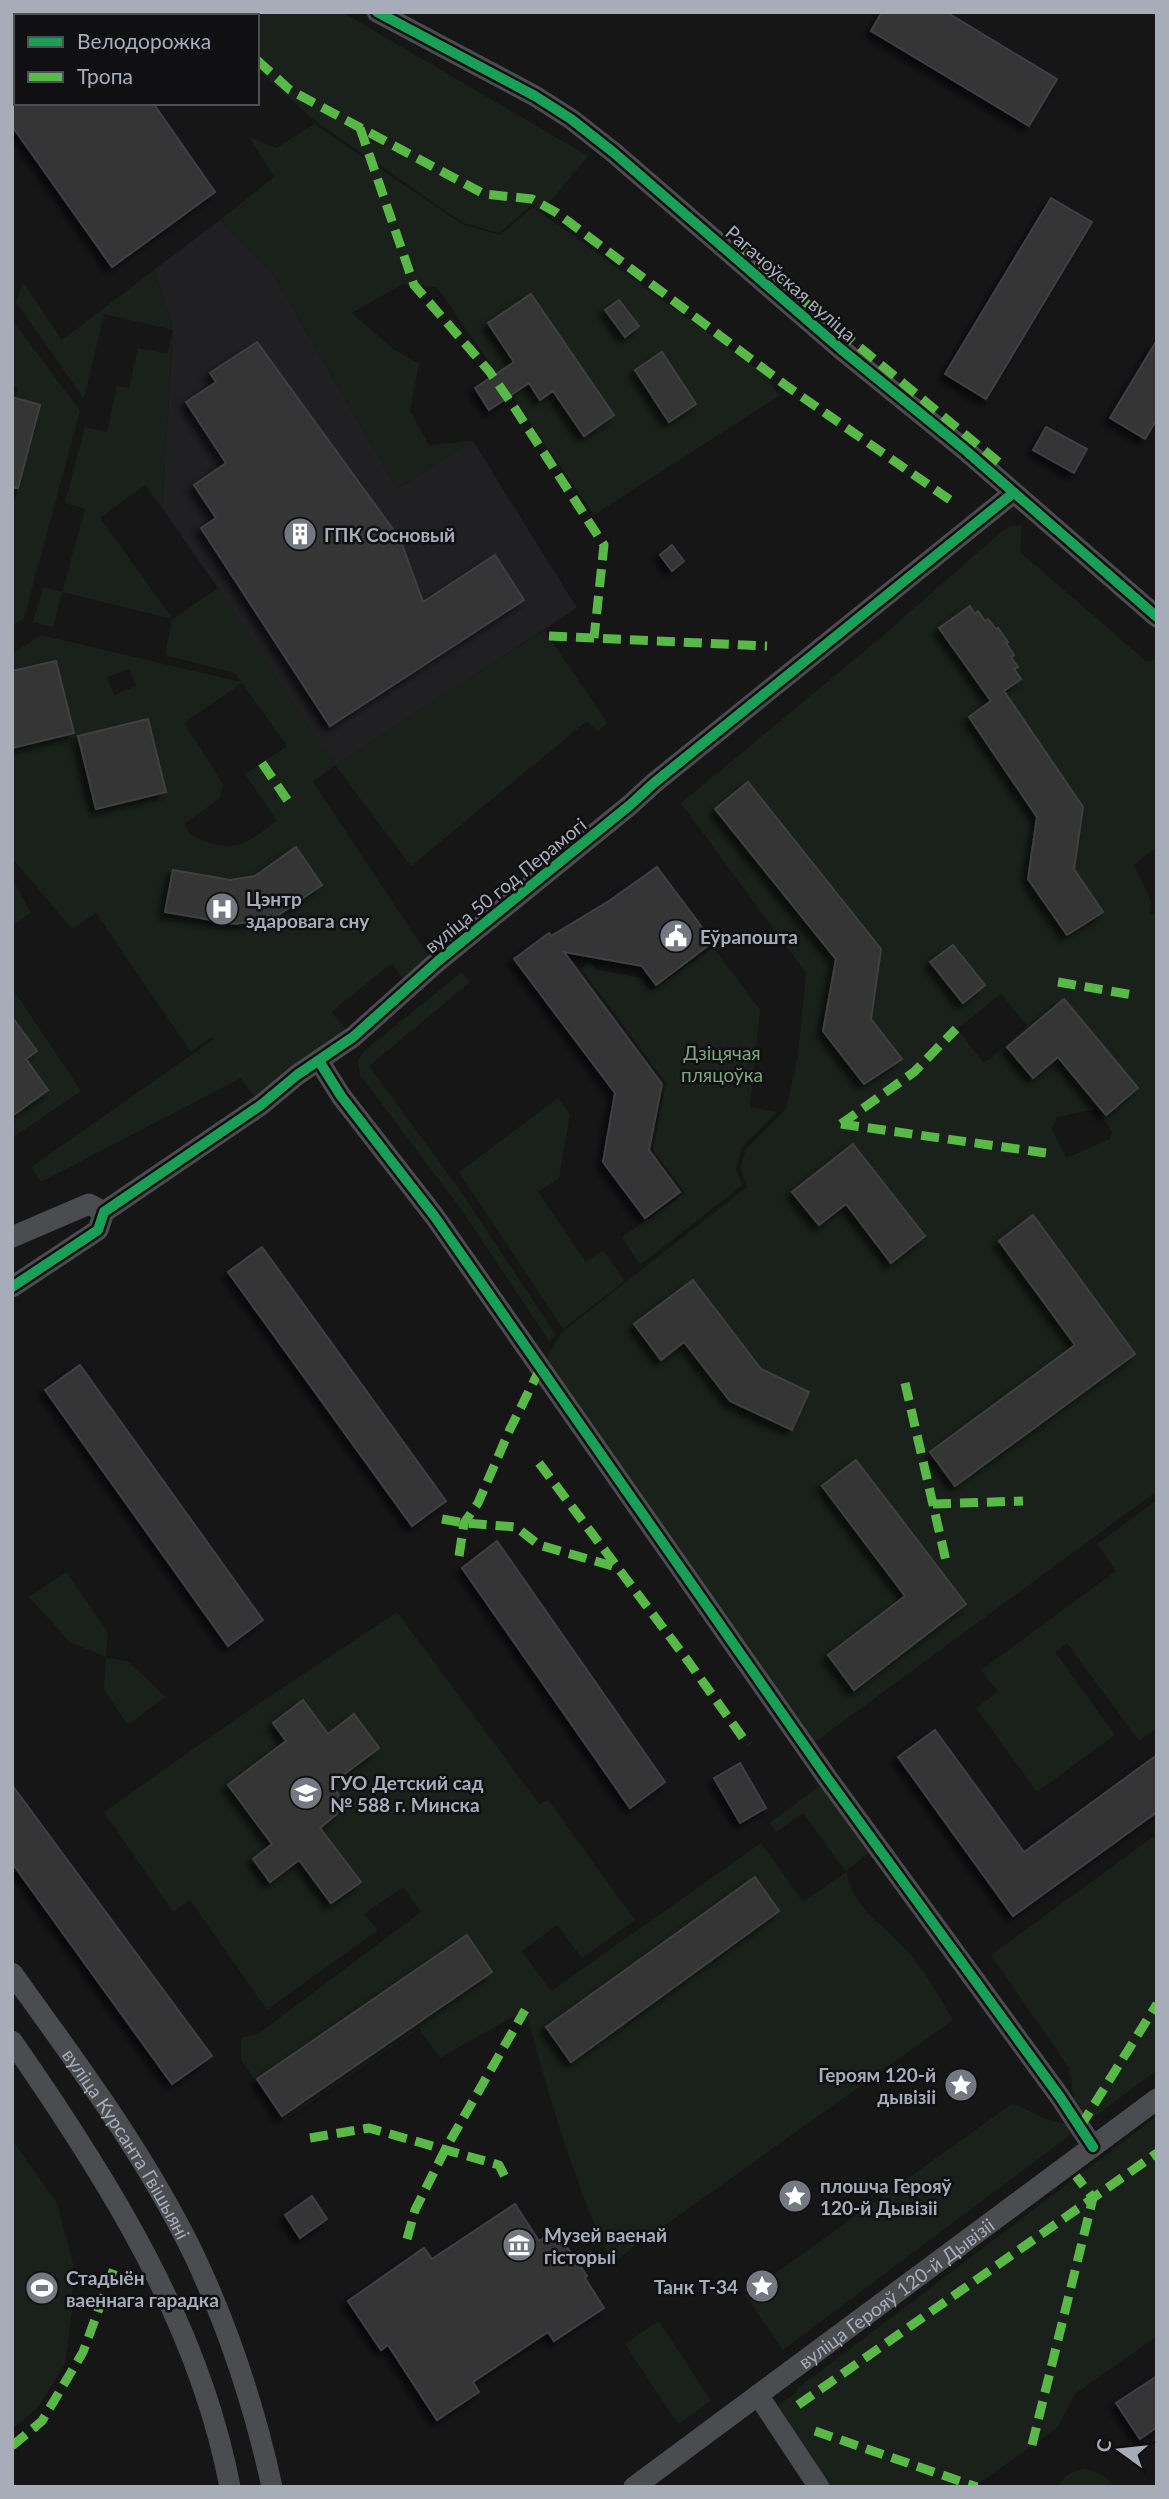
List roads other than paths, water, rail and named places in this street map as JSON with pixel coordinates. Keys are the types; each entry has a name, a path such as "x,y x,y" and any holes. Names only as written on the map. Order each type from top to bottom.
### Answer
{"street":[{"name":"Рагачоўская вуліца","path":"377,12 536,96 571,119 613,152 842,350 964,449 1012,494 1157,617"},
{"name":"вуліца 50 год Перамогі","path":"12,1287 98,1230 104,1212 261,1105 353,1037 438,961 654,783 1012,494"},
{"path":"318,1061 341,1096 443,1228 828,1779 1093,2147"},
{"path":"12,1237 89,1203 104,1212"},
{"name":"вуліца Курсанта Гвішыяні","path":"12,1973 92,2085 150,2175 194,2255 222,2324 260,2432 272,2487"},
{"name":"вуліца Курсанта Гвішыяні","path":"12,2041 75,2132 143,2251 182,2330 211,2411 230,2487"},
{"name":"вуліца Герояў 120-й Дывізіі","path":"634,2487 1157,2099"},
{"path":"758,2395 819,2487"}],"place":[{"name":"ГПК Сосновый","path":"300,534"},
{"name":"Цэнтр здаровага сну","path":"222,909"},
{"name":"Еўрапошта","path":"676,936"},
{"name":"ГУО Детский сад № 588 г. Минска","path":"306,1793"},
{"name":"Героям 120-й дывізіі","path":"961,2085"},
{"name":"плошча Герояў 120-й Дывізіі","path":"795,2196"},
{"name":"Музей ваенай гісторыі","path":"519,2245"},
{"name":"Танк Т-34","path":"762,2286"},
{"name":"Стадыён ваеннага гарадка","path":"42,2288"}],"park label":[{"name":"Дзіцячая пляцоўка","path":"722,1063"}]}
